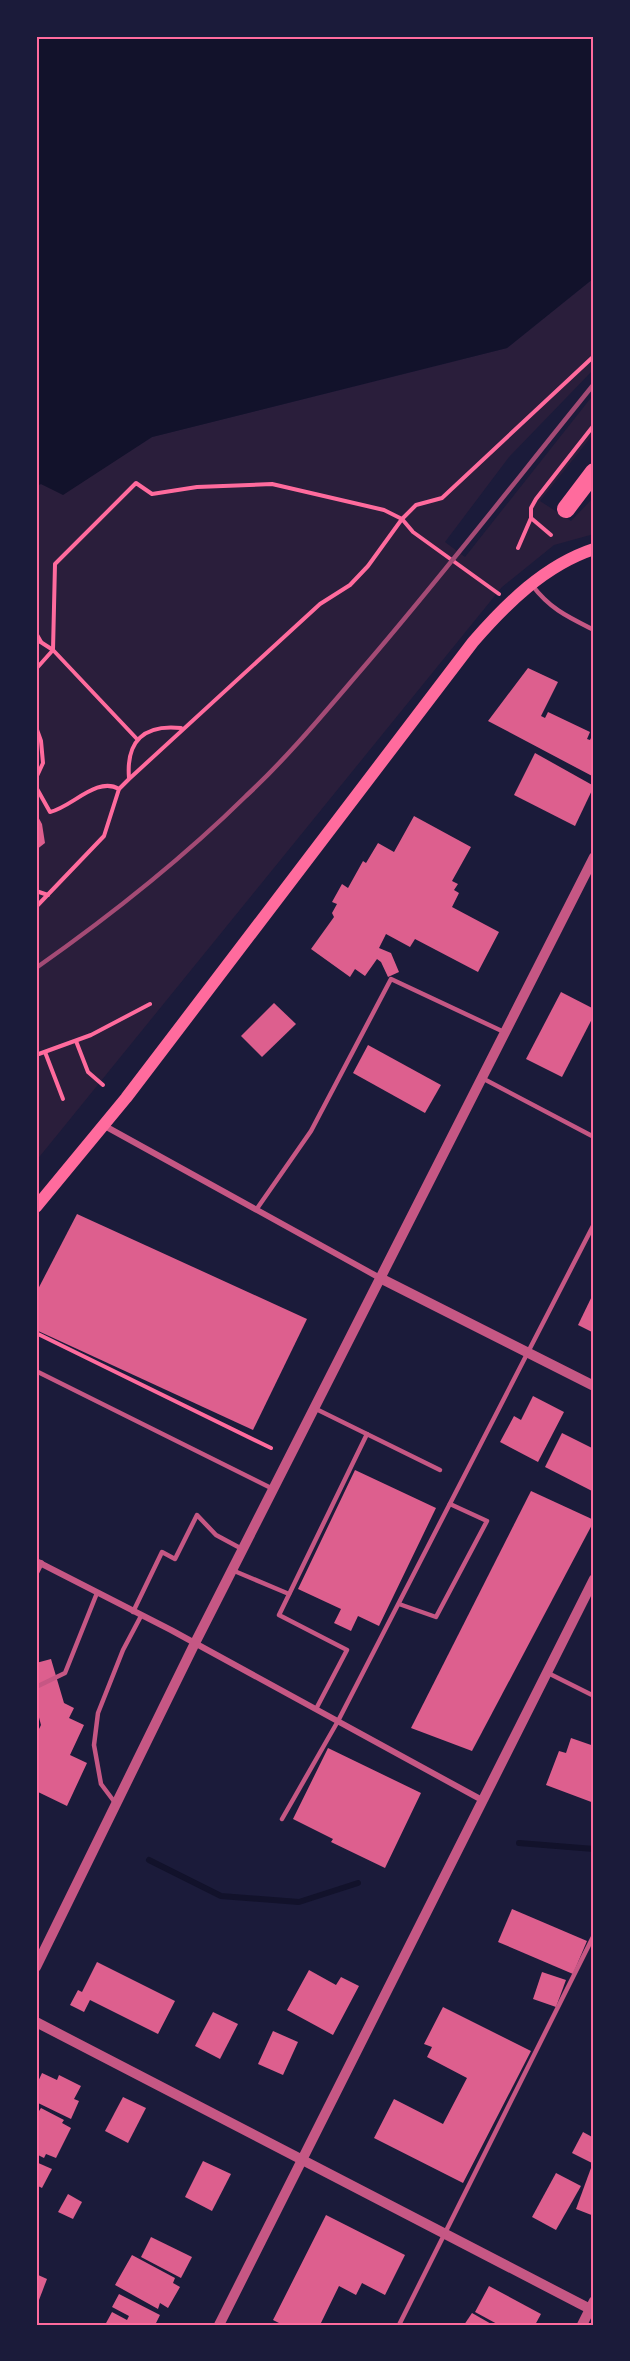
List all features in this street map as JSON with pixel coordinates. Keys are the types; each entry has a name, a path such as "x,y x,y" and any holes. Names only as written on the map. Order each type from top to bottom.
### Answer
{"highway":[{"path":"566,509 594,472"}],"main road":[{"path":"36,1207 103,1125 473,642 509,602 572,556 594,549"}],"street":[{"path":"36,1967 194,1645 594,857"},
{"path":"103,1125 380,1278 594,1386"},
{"path":"36,1573 39,1562 171,1630 194,1645 482,1800"},
{"path":"220,2325 594,1579"},
{"path":"36,2022 445,2234 593,2307 582,2325"}],"lane":[{"path":"532,585 543,600 561,614 594,630"},
{"path":"256,1210 311,1131 391,979 505,1032"},
{"path":"482,1078 594,1137"},
{"path":"282,1820 338,1721 594,1224"},
{"path":"36,1371 273,1489"},
{"path":"314,1408 440,1470"},
{"path":"316,1709 347,1650 279,1615 366,1434"},
{"path":"399,1604 436,1617 486,1521 450,1504"},
{"path":"133,1612 162,1552 175,1559 197,1515 216,1535 242,1550"},
{"path":"232,1570 289,1594"},
{"path":"36,1687 65,1673 97,1593"},
{"path":"116,1804 101,1784 94,1745 98,1713 123,1650 141,1616"},
{"path":"546,1672 594,1696"},
{"path":"399,2325 594,1935"}],"path":[{"path":"36,907 104,836 119,789 129,779 320,604 350,585 368,566 402,519 416,506 442,498 594,356"},
{"path":"518,548 531,518 531,508 536,499 594,425"},
{"path":"36,669 53,650 55,564 136,483 152,494 197,486 272,484 384,510 402,519 413,532 489,585"},
{"path":"531,518 551,535"},
{"path":"36,633 42,643"},
{"path":"36,639 53,650 137,739"},
{"path":"36,727 41,741 43,763 37,776 36,787 50,812 59,810 102,786 111,785 119,789"},
{"path":"129,779 128,764 131,749 137,739 155,729 182,728"},
{"path":"36,891 48,895"},
{"path":"36,1055 91,1035 150,1004"},
{"path":"76,1041 88,1072 103,1084"},
{"path":"45,1052 63,1099"},
{"path":"36,1333 271,1448"}],"shaded area":[{"path":"36,36 594,36 594,278 507,348 152,437 63,495 41,484 36,486"},
{"path":"594,278 594,369 509,457 445,542 465,557 594,394 594,433 540,501 571,521 594,497 594,534 554,545 502,587 36,1161 36,486 41,484 63,494 152,437 507,348"}],"building":[{"path":"528,668 558,682 541,716 545,718 548,712 590,732 587,739 590,740 594,732 594,777 488,721"},
{"path":"535,753 594,786 575,826 514,795"},
{"path":"36,813 42,824 45,843 36,850"},
{"path":"414,816 471,847 452,881 458,884 454,890 459,893 452,907 499,932 478,972 415,939 410,947 386,934 379,948 391,953 399,972 388,977 381,962 377,959 365,976 355,969 350,977 311,949 334,917 332,913 337,904 332,902 342,884 348,888 363,861 366,863 378,843 394,852"},
{"path":"561,992 594,1009 594,1015 562,1077 526,1059"},
{"path":"274,1003 296,1024 262,1057 241,1036"},
{"path":"368,1045 441,1085 425,1113 353,1073"},
{"path":"77,1214 307,1319 253,1430 36,1330 36,1293"},
{"path":"594,1292 594,1333 578,1325"},
{"path":"533,1396 564,1412 538,1462 500,1442 514,1416 521,1420"},
{"path":"562,1433 594,1449 594,1492 545,1467"},
{"path":"355,1470 436,1508 379,1626 358,1616 351,1631 334,1623 341,1609 298,1589"},
{"path":"531,1491 594,1521 472,1751 411,1728"},
{"path":"51,1659 64,1703 74,1708 69,1718 84,1725 70,1755 87,1763 67,1806 36,1791 36,1735 41,1725 36,1706 36,1663"},
{"path":"571,1738 594,1746 594,1803 546,1785 559,1751 566,1753"},
{"path":"328,1748 421,1793 385,1868 331,1842 333,1839 293,1819"},
{"path":"512,1909 587,1941 573,1974 498,1942"},
{"path":"97,1962 175,2001 158,2034 90,2000 84,2012 70,2005 78,1990 82,1992"},
{"path":"309,1970 336,1985 341,1977 359,1986 333,2035 287,2010"},
{"path":"542,1972 566,1980 556,2007 533,1999"},
{"path":"443,2007 531,2051 463,2183 374,2138 394,2099 443,2124 467,2078 427,2057 432,2047 424,2044"},
{"path":"213,2012 238,2024 220,2059 195,2046"},
{"path":"273,2031 298,2042 283,2075 258,2064"},
{"path":"42,2073 57,2080 59,2075 81,2086 74,2099 79,2101 71,2119 36,2102 36,2086"},
{"path":"123,2097 146,2108 128,2143 105,2131"},
{"path":"41,2108 64,2120 62,2123 71,2128 56,2158 46,2154 44,2158 36,2154 36,2110 39,2111"},
{"path":"583,2132 594,2138 594,2164 572,2153"},
{"path":"203,2161 231,2174 212,2211 185,2197"},
{"path":"36,2162 52,2169 42,2188 36,2185"},
{"path":"591,2168 594,2169 594,2216 576,2209"},
{"path":"556,2173 581,2186 556,2230 532,2217"},
{"path":"68,2194 82,2202 73,2219 58,2212"},
{"path":"326,2215 405,2255 385,2295 362,2283 356,2295 339,2286 320,2325 283,2325 273,2320"},
{"path":"151,2237 192,2257 181,2278 141,2257"},
{"path":"132,2255 175,2278 173,2283 180,2287 168,2308 160,2303 158,2309 115,2285"},
{"path":"36,2274 47,2279 39,2300 36,2299"},
{"path":"489,2286 541,2314 535,2325 499,2325 475,2312"},
{"path":"119,2294 160,2315 155,2325 105,2325 112,2312 127,2320 129,2316 112,2307"},
{"path":"472,2313 493,2325 464,2325"}],"waterway":[{"path":"519,1843 594,1849"},
{"path":"149,1860 221,1896 299,1902 358,1883"}],"railway":[{"path":"36,968 91,928 171,864 277,766 421,599 594,384"}]}
